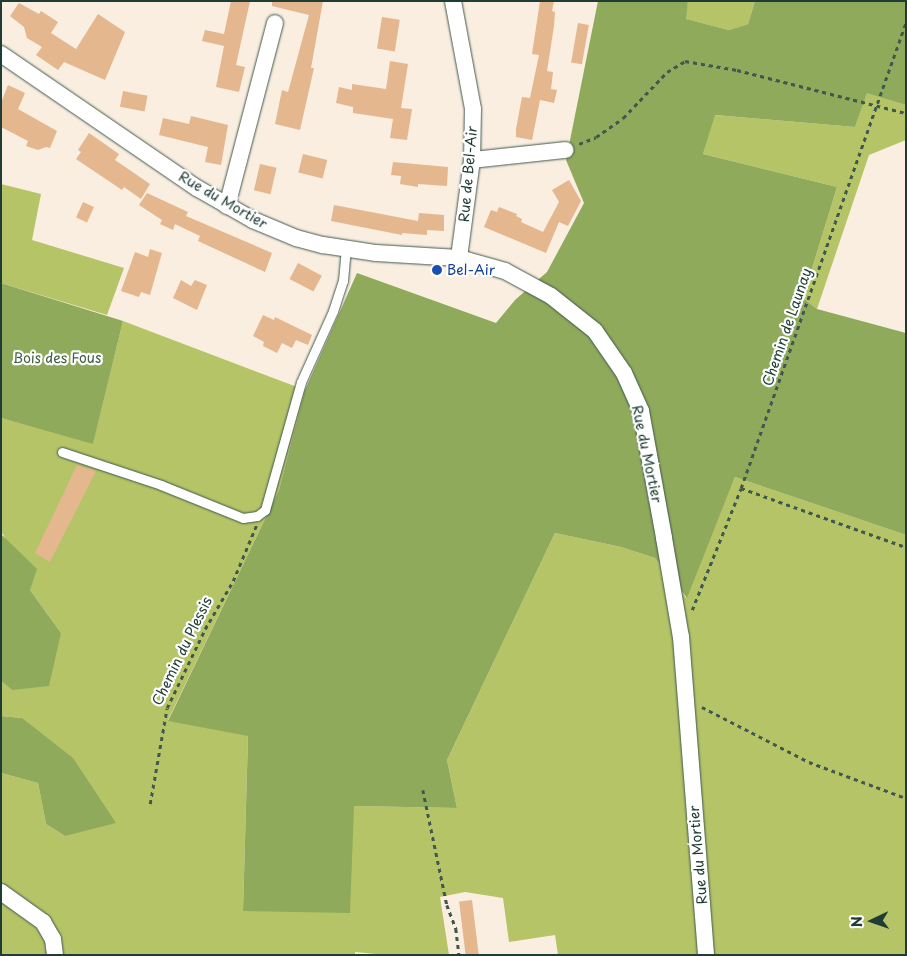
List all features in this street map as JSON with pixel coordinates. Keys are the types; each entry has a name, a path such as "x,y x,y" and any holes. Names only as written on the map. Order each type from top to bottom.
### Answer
{"street":[{"name":"Rue de Bel-Air","path":"453,1 473,109 472,160 459,258"},
{"path":"227,206 275,23"},
{"name":"Rue du Mortier","path":"1,54 227,206 253,220 296,238 346,249 459,258 505,271 552,296 595,331 624,373 641,412 650,457 681,637 706,955"},
{"path":"472,160 565,150"},
{"path":"1,892 43,922 53,939 55,955"}],"lane":[{"path":"62,452 161,485 243,518 257,516 265,510 269,501 301,382 333,311 342,281 346,249"}],"path":[{"name":"Chemin de Launay","path":"692,610 741,488 875,104 906,22"},
{"path":"565,150 596,137 623,118 667,72 686,61 737,70 906,113"},
{"path":"741,488 906,547"},
{"name":"Chemin du Plessis","path":"150,804 167,708 237,572 256,530 257,516"},
{"path":"685,698 716,716 809,762 906,798"},
{"path":"423,790 447,905 456,929 459,955"}],"green space":[{"path":"598,1 688,1 686,19 729,30 748,24 755,1 906,1 906,105 867,93 855,127 715,115 703,154 837,187 803,298 817,309 906,333 906,535 735,477 687,598 655,558 621,547 555,533 447,760 457,808 354,806 350,913 243,911 248,736 168,721 279,490 305,390 357,273 496,323 515,300 547,272 584,203 566,160"},
{"path":"688,1 755,1 748,24 729,30 685,19"},
{"path":"867,92 906,105 906,140 869,155 817,309 803,298 837,187 703,154 714,115 855,127"},
{"path":"1,184 41,194 32,240 124,268 107,315 1,283"},
{"name":"Bois des Fous","path":"1,283 123,321 93,444 1,418"},
{"path":"123,321 305,390 279,490 168,720 248,735 243,910 354,806 457,808 447,760 555,533 621,547 655,558 686,598 735,477 906,535 906,955 558,955 555,935 509,942 503,898 465,892 440,897 449,955 387,955 355,952 355,955 1,955 1,773 38,783 46,824 65,836 22,718 1,716 1,681 12,690 61,633 30,590 3,534 1,534 1,418 93,443"},
{"path":"1,534 37,569 30,590 61,633 49,686 12,690 1,681"},
{"path":"1,716 22,718 73,758 116,823 65,836 46,824 38,783 1,773"}],"building":[{"path":"231,1 250,1 236,65 245,67 239,92 216,87 224,46 202,41 205,30 224,34"},
{"path":"272,1 323,1 311,68 314,68 300,130 275,124 282,90 288,92 309,15 272,6"},
{"path":"540,1 554,1 552,11 555,12 554,26 547,71 553,72 551,89 557,90 554,103 540,100 532,140 516,137 516,129 522,97 530,98 539,55 532,54"},
{"path":"19,3 39,14 41,11 58,22 51,33 76,49 98,14 125,32 105,80 64,62 58,70 36,55 42,47 27,38 24,27 10,16"},
{"path":"382,17 400,20 395,51 377,49"},
{"path":"578,23 589,25 582,64 571,62"},
{"path":"390,61 408,64 401,108 412,109 407,140 390,138 393,119 353,113 353,107 336,103 339,87 352,90 352,84 386,89"},
{"path":"8,85 25,93 18,109 57,131 50,148 46,147 38,150 26,146 28,141 1,127 1,103"},
{"path":"123,91 148,96 144,111 120,107"},
{"path":"191,116 228,125 221,165 205,162 208,147 159,135 163,118 189,124"},
{"path":"89,133 119,154 115,160 150,184 141,199 124,187 122,190 76,159 81,152 78,150"},
{"path":"303,154 327,160 323,178 298,172"},
{"path":"393,162 448,167 447,186 418,184 418,187 400,184 401,176 391,175"},
{"path":"260,164 277,168 270,194 254,190"},
{"path":"569,180 581,201 568,226 559,222 546,253 484,227 491,210 497,212 499,207 517,214 516,216 522,219 521,222 543,232 559,202 552,190"},
{"path":"147,193 188,212 186,216 272,253 265,272 198,241 200,236 175,224 173,230 160,224 162,220 139,205"},
{"path":"83,202 94,207 87,222 76,218"},
{"path":"334,205 418,221 419,213 444,215 444,231 427,230 427,235 402,233 402,235 331,221"},
{"path":"150,249 162,253 150,295 141,292 139,297 121,291 135,252 148,257"},
{"path":"298,263 322,276 313,292 290,279"},
{"path":"181,280 191,286 195,280 207,285 197,310 173,298"},
{"path":"263,315 274,320 275,317 312,335 308,345 296,340 292,348 282,343 277,353 263,346 264,342 253,336"},
{"path":"77,465 96,471 50,562 35,553"},
{"path":"472,900 479,955 466,955 459,902"}],"place":[{"name":"Bel-Air","path":"437,270"}]}
